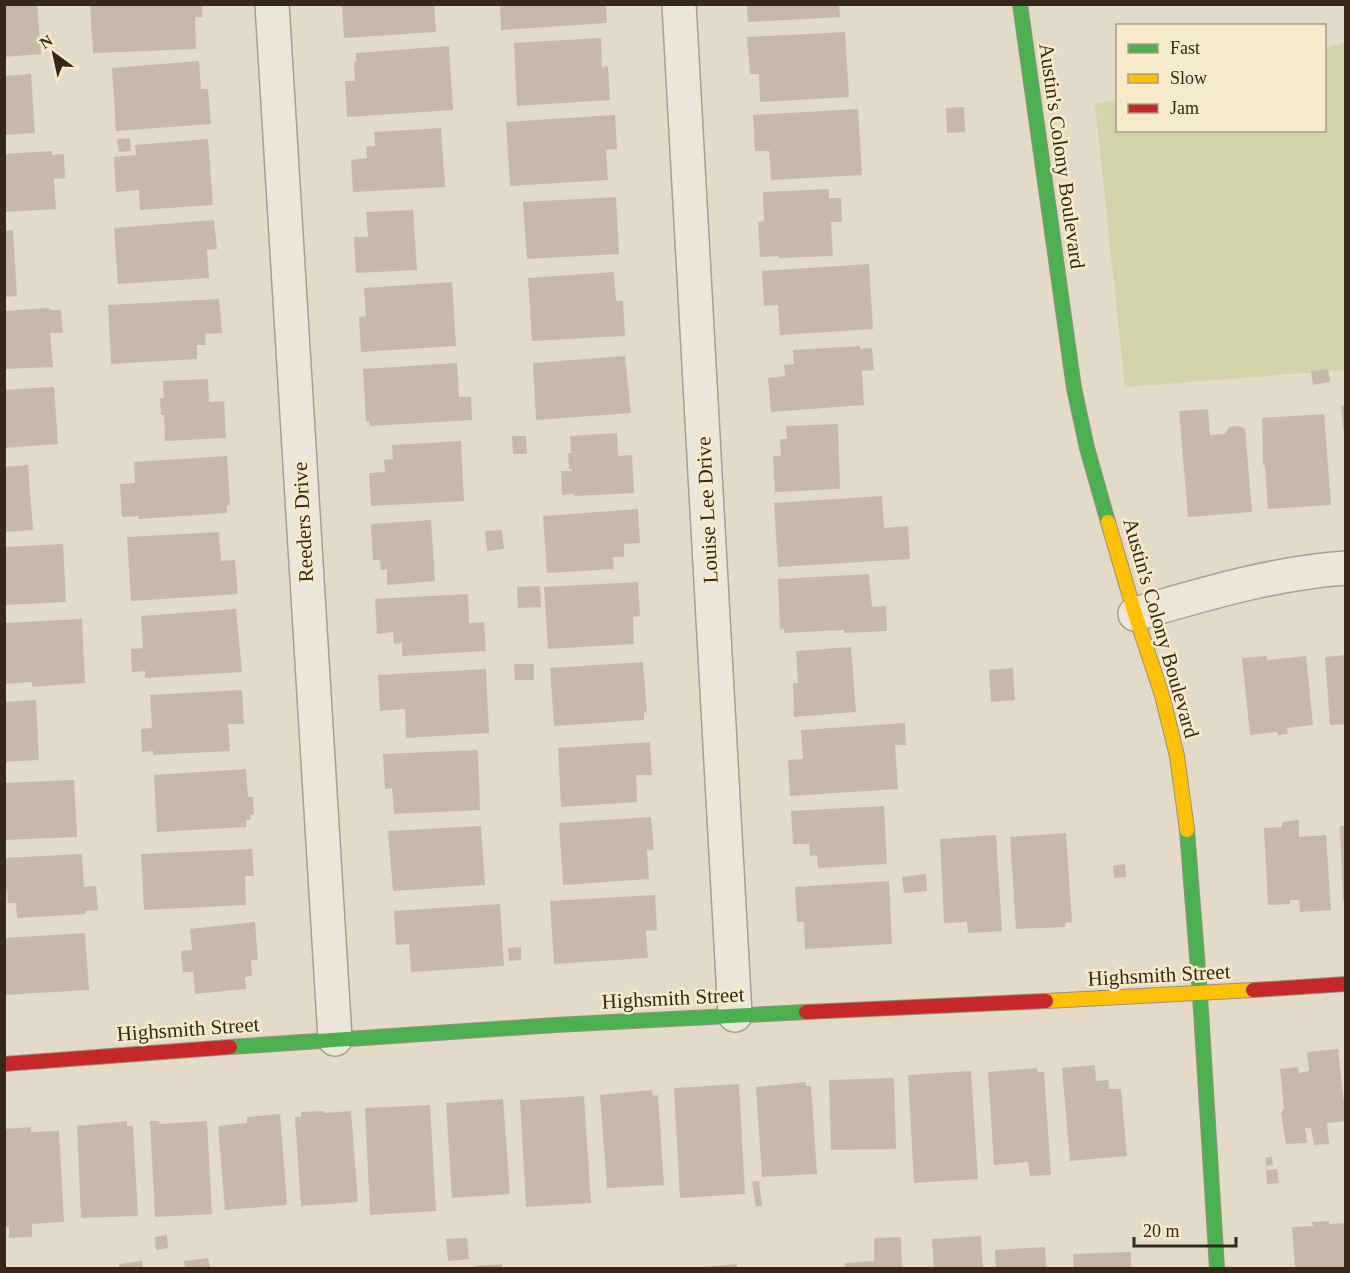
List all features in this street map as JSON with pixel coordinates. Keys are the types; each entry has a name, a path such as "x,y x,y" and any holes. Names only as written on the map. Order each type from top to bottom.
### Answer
{"street":[{"name":"Reeders Drive","path":"272,4 335,1039"},
{"name":"Louise Lee Drive","path":"679,4 735,1015"},
{"name":"Austin's Colony Boulevard","path":"1020,4 1074,388 1087,448 1135,614 1162,695 1177,756 1185,806 1200,994 1216,1269"},
{"path":"1135,614 1266,578 1346,568"},
{"name":"Highsmith Street","path":"4,1064 335,1039 735,1015 1200,994 1346,984"}],"green space":[{"path":"1345,42 1345,370 1125,387 1095,104 1116,100 1116,132 1326,132 1326,49"}],"building":[{"path":"4,4 37,4 41,54 4,57"},
{"path":"90,4 202,4 202,17 195,17 196,49 93,53"},
{"path":"434,4 436,32 344,38 342,6"},
{"path":"500,4 606,4 607,23 501,30"},
{"path":"747,4 839,4 840,17 748,22"},
{"path":"845,32 849,97 760,102 759,74 750,74 747,37"},
{"path":"601,38 602,67 608,66 610,100 517,106 514,43"},
{"path":"449,46 453,110 347,117 345,81 355,81 356,53"},
{"path":"199,61 201,89 208,89 211,124 116,131 112,68"},
{"path":"31,74 35,133 4,135 4,76"},
{"path":"964,107 965,132 947,133 946,108"},
{"path":"858,109 862,175 771,180 769,151 755,151 753,115"},
{"path":"615,115 617,149 606,150 608,180 510,186 506,122"},
{"path":"441,128 445,187 353,192 351,160 367,158 366,147 375,146 374,132"},
{"path":"130,138 131,151 119,152 117,139"},
{"path":"208,139 213,205 140,210 139,190 116,192 114,157 136,155 135,145"},
{"path":"52,151 52,155 64,154 65,178 54,179 56,209 4,212 4,154"},
{"path":"829,189 829,198 841,198 842,222 831,222 833,256 760,257 758,222 764,221 763,192"},
{"path":"616,197 619,254 527,259 523,202"},
{"path":"413,210 417,270 356,273 354,237 368,237 366,212"},
{"path":"214,220 217,249 207,250 209,278 118,284 114,228"},
{"path":"13,230 17,296 4,297 4,231"},
{"path":"869,264 873,329 780,335 778,305 764,306 762,271"},
{"path":"614,272 616,301 623,301 625,336 532,341 528,278"},
{"path":"452,282 456,346 361,352 359,317 366,316 364,288"},
{"path":"219,299 222,333 205,334 206,345 197,345 197,359 111,364 108,305"},
{"path":"49,308 50,310 61,310 63,333 50,333 53,367 4,369 4,311"},
{"path":"860,346 860,349 872,348 874,370 862,371 864,405 771,412 768,378 785,376 784,365 794,364 793,350"},
{"path":"625,356 631,413 536,420 533,363"},
{"path":"457,363 459,397 471,397 472,420 370,426 369,421 366,421 363,369"},
{"path":"1328,369 1330,382 1313,385 1311,371"},
{"path":"208,379 209,402 224,401 226,438 165,441 164,415 161,415 160,398 164,398 163,381"},
{"path":"54,387 58,444 4,448 4,390"},
{"path":"1346,405 1346,435 1344,435 1341,406"},
{"path":"1208,409 1210,435 1225,434 1229,427 1240,426 1245,429 1252,512 1188,517 1179,411"},
{"path":"1324,414 1331,505 1268,509 1265,465 1263,465 1262,418"},
{"path":"838,424 840,489 775,492 773,456 781,456 780,439 787,439 786,426"},
{"path":"617,433 618,456 632,455 634,493 562,495 561,471 572,471 569,469 568,453 571,453 570,436"},
{"path":"512,436 526,436 527,454 513,454"},
{"path":"461,441 464,501 371,506 369,473 385,472 384,460 393,459 392,445"},
{"path":"227,456 230,505 227,505 227,513 139,519 138,516 122,517 120,484 135,483 134,462"},
{"path":"28,465 33,530 4,532 4,467"},
{"path":"882,496 884,528 908,526 910,559 778,567 774,503"},
{"path":"638,509 640,543 624,544 624,557 613,557 614,569 547,573 543,516"},
{"path":"431,520 435,581 387,585 387,569 381,570 380,560 373,560 371,524"},
{"path":"502,530 504,549 487,551 485,531"},
{"path":"219,532 221,561 235,560 238,594 131,601 127,537"},
{"path":"63,544 66,602 4,605 4,547"},
{"path":"869,574 872,607 886,606 887,631 844,633 844,630 784,633 784,629 780,630 778,579"},
{"path":"638,582 640,616 633,617 634,644 548,649 544,587"},
{"path":"540,586 541,607 518,608 517,587"},
{"path":"468,594 469,623 484,622 486,651 402,656 402,643 394,644 393,632 377,634 375,599"},
{"path":"236,609 242,672 145,678 145,671 132,672 131,649 143,648 141,616"},
{"path":"82,619 85,683 32,687 32,682 4,684 4,623"},
{"path":"851,647 856,712 794,717 793,683 798,683 796,651"},
{"path":"1346,655 1346,724 1330,725 1325,657"},
{"path":"1267,656 1267,660 1306,656 1313,725 1287,728 1288,734 1278,735 1277,732 1250,735 1242,658"},
{"path":"643,662 647,713 644,712 644,720 554,726 550,668"},
{"path":"514,664 534,664 534,680 515,680"},
{"path":"1013,668 1015,700 991,702 989,670"},
{"path":"486,669 489,733 406,738 405,709 380,711 378,675"},
{"path":"242,690 244,724 228,724 230,751 153,755 153,751 142,752 141,729 152,728 150,695"},
{"path":"36,700 39,760 4,762 4,702"},
{"path":"905,723 906,745 895,745 898,789 790,796 788,760 803,759 801,730"},
{"path":"650,742 652,775 636,775 637,802 561,807 558,748"},
{"path":"478,750 480,810 394,814 392,788 385,789 383,754"},
{"path":"246,769 248,797 253,797 254,814 250,815 251,819 246,820 246,827 157,832 154,775"},
{"path":"74,780 77,837 4,840 4,783"},
{"path":"884,806 887,864 818,868 817,855 810,856 809,844 793,844 791,811"},
{"path":"651,817 654,850 647,850 649,879 563,885 559,823"},
{"path":"1299,820 1299,837 1326,835 1331,910 1300,912 1299,900 1290,900 1290,904 1268,905 1264,828 1282,827 1282,822"},
{"path":"481,826 485,885 393,891 388,831"},
{"path":"1340,826 1346,826 1346,900 1343,900"},
{"path":"1066,833 1072,922 1065,923 1065,927 1016,929 1010,837"},
{"path":"996,835 1002,931 968,933 967,922 944,923 940,839"},
{"path":"252,849 254,876 245,876 246,905 144,910 141,854"},
{"path":"82,854 84,887 96,886 98,910 86,911 86,914 17,918 16,903 8,903 7,891 4,892 4,858"},
{"path":"1125,864 1126,877 1114,878 1113,866"},
{"path":"926,874 927,891 904,893 902,877"},
{"path":"889,881 892,944 805,949 804,922 797,922 795,887"},
{"path":"655,895 657,930 646,931 648,958 554,964 550,901"},
{"path":"500,904 504,966 411,972 409,944 396,945 394,911"},
{"path":"255,922 258,960 251,960 252,976 245,977 246,989 195,994 193,972 183,972 181,951 192,950 190,929"},
{"path":"85,933 89,990 4,995 4,938"},
{"path":"521,947 521,960 509,961 508,948"},
{"path":"1338,1049 1346,1121 1327,1123 1329,1144 1314,1145 1311,1128 1305,1128 1307,1143 1286,1144 1281,1113 1284,1109 1280,1069 1298,1067 1299,1073 1309,1071 1307,1052"},
{"path":"1095,1065 1096,1081 1108,1080 1109,1089 1121,1089 1127,1156 1070,1161 1062,1068"},
{"path":"1037,1068 1038,1072 1044,1072 1051,1175 1030,1176 1028,1162 994,1165 988,1072"},
{"path":"971,1071 978,1179 914,1183 908,1075"},
{"path":"894,1078 896,1149 831,1150 829,1080"},
{"path":"806,1082 806,1086 811,1086 817,1174 762,1177 756,1087"},
{"path":"739,1084 745,1194 680,1198 674,1088"},
{"path":"652,1090 653,1096 658,1095 664,1185 607,1188 600,1095"},
{"path":"584,1096 591,1203 526,1207 520,1100"},
{"path":"503,1099 510,1194 452,1198 446,1103"},
{"path":"430,1105 436,1211 370,1215 365,1108"},
{"path":"324,1111 324,1113 351,1111 358,1202 301,1206 295,1117 301,1117 301,1112"},
{"path":"280,1114 287,1205 225,1210 218,1126 247,1123 247,1117"},
{"path":"127,1121 127,1126 133,1126 138,1216 81,1218 77,1126"},
{"path":"150,1121 159,1121 160,1124 207,1121 212,1214 155,1217"},
{"path":"31,1127 31,1132 59,1131 64,1222 32,1224 32,1237 9,1238 9,1227 4,1227 4,1129"},
{"path":"1272,1157 1273,1165 1266,1166 1265,1158"},
{"path":"1277,1169 1279,1183 1267,1184 1266,1170"},
{"path":"759,1181 762,1206 756,1207 752,1182"},
{"path":"1329,1221 1329,1224 1346,1223 1346,1268 1295,1268 1292,1227 1313,1226 1312,1222"},
{"path":"167,1235 168,1248 156,1250 155,1237"},
{"path":"981,1236 983,1268 934,1268 932,1239"},
{"path":"901,1237 902,1268 845,1268 845,1263 874,1261 874,1238"},
{"path":"467,1238 469,1259 448,1261 446,1239"},
{"path":"1045,1247 1046,1268 996,1268 995,1250"},
{"path":"1131,1252 1131,1268 1074,1268 1073,1254"},
{"path":"208,1258 210,1268 185,1268 184,1261"},
{"path":"142,1261 143,1268 119,1268 119,1264"},
{"path":"502,1264 502,1268 476,1268 475,1266"},
{"path":"737,1264 737,1268 705,1268 705,1267"}],"traffic: fast":[{"path":"1020,4 1074,388 1087,448 1108,522"},
{"path":"1187,830 1217,1268"},
{"path":"230,1047 555,1025 806,1012"}],"traffic: slow":[{"path":"1108,522 1162,695 1177,756 1187,830"},
{"path":"1046,1001 1253,990"}],"traffic: jam":[{"path":"1253,990 1346,984"},
{"path":"806,1012 1046,1001"},
{"path":"4,1064 230,1047"}]}
